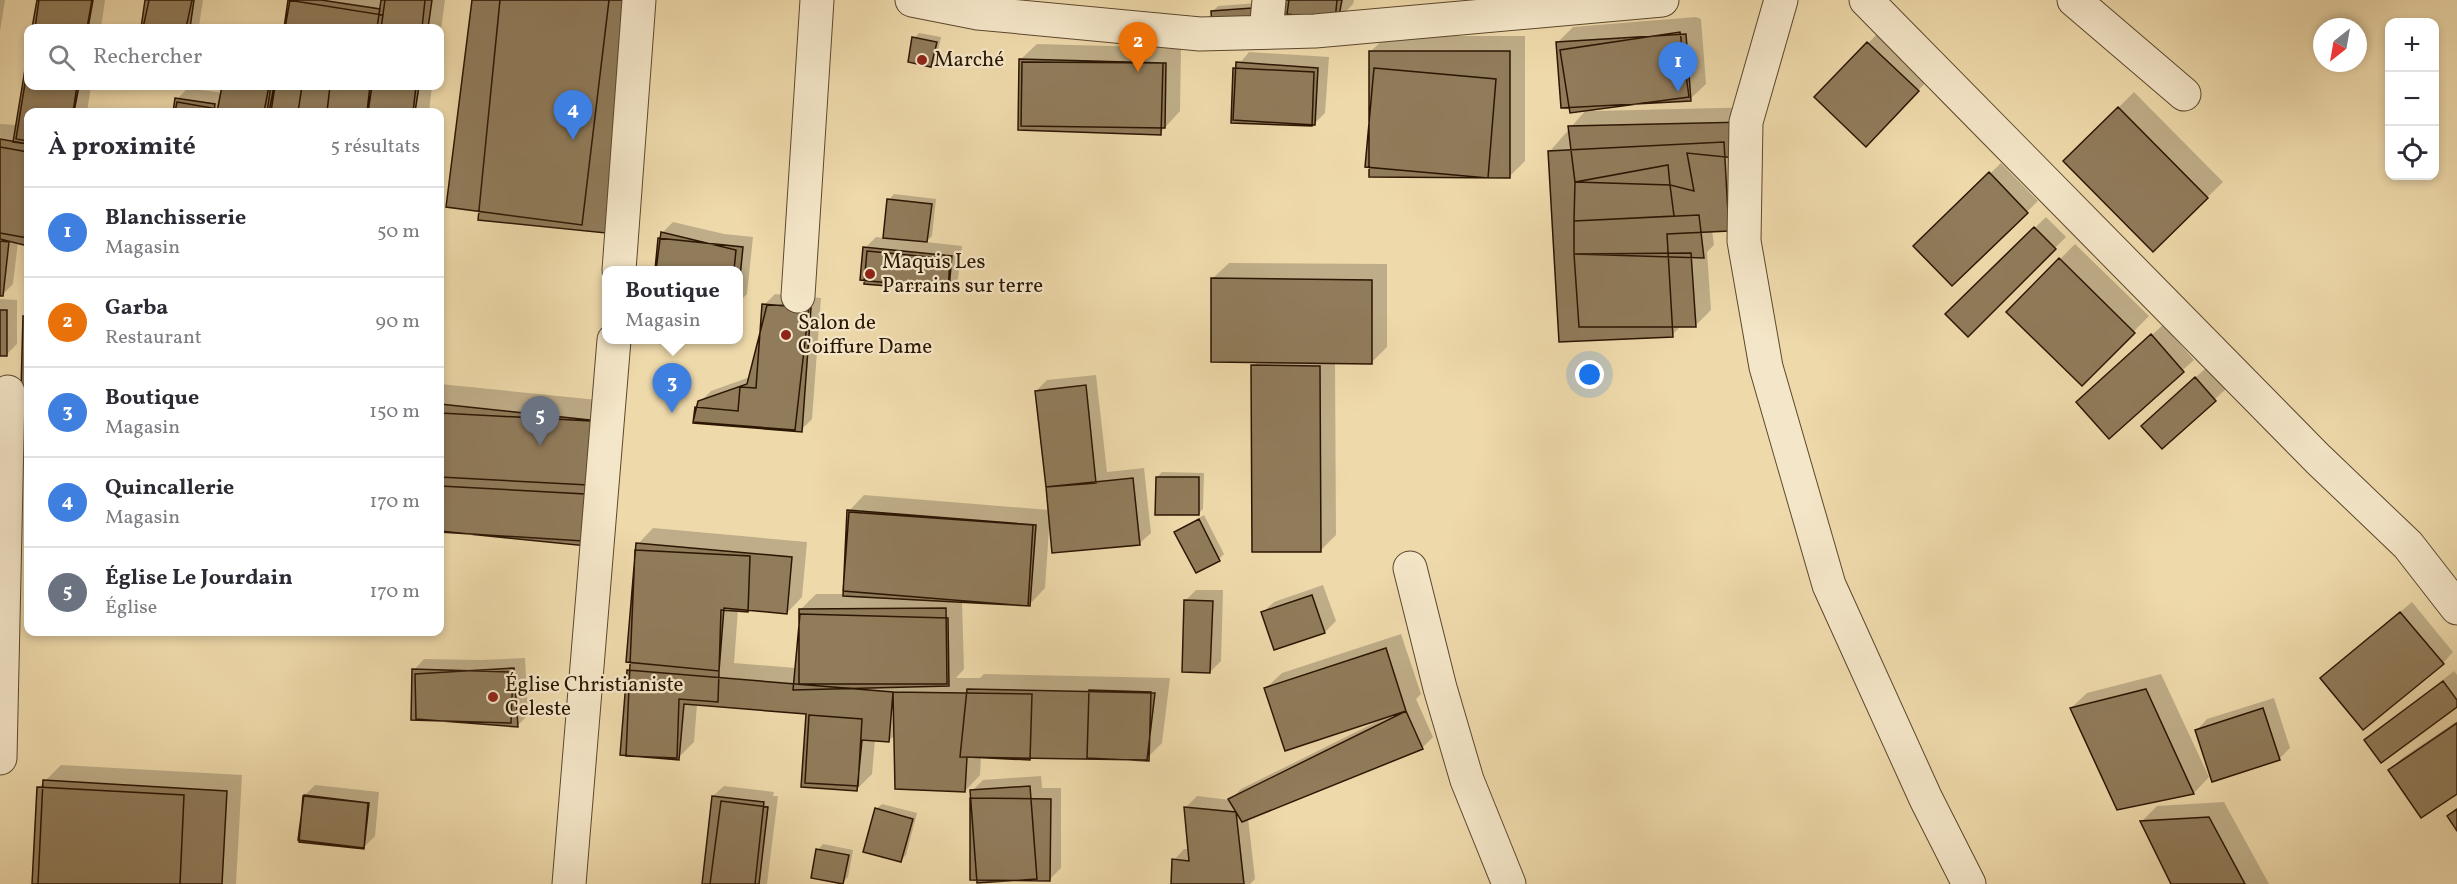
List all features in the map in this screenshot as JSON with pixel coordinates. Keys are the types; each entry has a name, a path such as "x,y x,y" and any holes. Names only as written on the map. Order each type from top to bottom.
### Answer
{"street":[{"path":"619,266 639,0"},
{"path":"798,296 817,0"},
{"path":"912,0 978,13 1200,34 1268,16 1315,31 1662,0"},
{"path":"1781,0 1746,122 1744,241 1766,367 1830,585 1926,799 1969,884"},
{"path":"1866,0 2318,459 2408,545 2457,608"},
{"path":"2073,0 2184,94"},
{"path":"569,884 614,344"},
{"path":"0,758 8,392"},
{"path":"1410,568 1440,688 1467,780 1509,884"}],"building":[{"path":"37,0 92,0 88,24 33,24"},
{"path":"39,0 93,0 89,24 36,24"},
{"path":"145,0 194,0 191,24 142,24"},
{"path":"149,0 192,0 187,24 144,24"},
{"path":"288,0 383,15 382,24 285,24"},
{"path":"290,0 321,0 380,9 378,24 286,24"},
{"path":"381,0 425,0 422,24 378,24"},
{"path":"385,0 432,0 429,24 382,24"},
{"path":"472,0 609,0 582,225 446,207"},
{"path":"500,0 630,0 606,233 478,220"},
{"path":"1284,0 1337,0 1335,21 1282,15"},
{"path":"1289,0 1342,0 1338,21 1287,14"},
{"path":"1252,8 1253,25 1212,28 1211,11"},
{"path":"1680,32 1689,97 1570,113 1560,50"},
{"path":"1686,34 1691,101 1561,108 1556,42"},
{"path":"912,37 937,42 931,67 908,62"},
{"path":"1867,42 1919,91 1866,147 1814,97"},
{"path":"1369,51 1510,51 1510,178 1369,177"},
{"path":"1019,59 1163,63 1161,135 1018,130"},
{"path":"1022,62 1166,63 1165,128 1021,126"},
{"path":"1236,62 1318,68 1315,125 1233,120"},
{"path":"1233,68 1314,72 1312,126 1231,123"},
{"path":"1374,68 1496,79 1488,178 1365,167"},
{"path":"24,75 24,90 76,90 74,108 24,108 24,143 13,142"},
{"path":"24,90 78,90 75,108 24,108 24,140 16,139"},
{"path":"221,90 268,90 265,108 218,108"},
{"path":"221,90 273,90 270,108 218,108"},
{"path":"270,90 301,90 299,108 268,108"},
{"path":"274,90 371,90 369,108 272,108"},
{"path":"330,90 370,90 367,108 327,108"},
{"path":"370,90 416,90 413,108 367,108"},
{"path":"371,90 418,90 416,108 369,108"},
{"path":"175,98 215,104 214,108 174,108"},
{"path":"177,102 212,108 176,108"},
{"path":"2118,107 2208,198 2153,252 2063,161"},
{"path":"1746,122 1735,158 1687,153 1694,191 1670,185 1668,165 1575,182 1568,126"},
{"path":"0,139 24,143 24,237 0,233"},
{"path":"1724,142 1729,231 1667,234 1673,337 1559,342 1548,151"},
{"path":"0,147 24,151 24,245 0,239"},
{"path":"1989,172 2028,213 1952,286 1913,246"},
{"path":"1575,182 1670,185 1674,216 1574,221"},
{"path":"887,199 932,204 927,242 883,238"},
{"path":"1699,215 1704,258 1574,254 1574,221"},
{"path":"2034,227 2056,249 1968,337 1945,314"},
{"path":"661,232 736,250 734,266 657,266"},
{"path":"658,238 743,247 741,266 655,266"},
{"path":"0,241 9,242 3,296 0,296"},
{"path":"863,247 952,256 949,289 860,280"},
{"path":"867,251 950,259 948,291 864,284"},
{"path":"1691,253 1696,327 1579,327 1574,254"},
{"path":"2059,258 2135,333 2082,386 2006,312"},
{"path":"1211,278 1372,280 1372,364 1211,362"},
{"path":"762,304 811,308 802,432 693,423 695,407 738,411 740,387 756,388"},
{"path":"767,305 809,306 795,430 693,422 698,401 747,384"},
{"path":"0,310 7,310 7,356 0,356"},
{"path":"23,316 24,428 20,428"},
{"path":"2151,334 2184,372 2109,439 2076,402"},
{"path":"1251,365 1320,366 1321,552 1252,552"},
{"path":"2195,377 2216,401 2162,449 2141,426"},
{"path":"1086,385 1096,483 1046,487 1035,391"},
{"path":"444,404 599,421 587,546 444,531"},
{"path":"444,413 591,421 588,485 444,477"},
{"path":"1156,477 1199,477 1199,515 1155,515"},
{"path":"1133,478 1140,545 1052,553 1046,487"},
{"path":"444,486 585,494 583,541 444,532"},
{"path":"847,510 1036,525 1030,606 843,596"},
{"path":"849,512 1033,525 1028,606 843,591"},
{"path":"1199,519 1220,561 1196,573 1174,532"},
{"path":"636,543 792,557 787,614 724,608 719,671 626,662"},
{"path":"635,550 750,556 748,612 721,610 718,702 679,699 677,758 626,756"},
{"path":"1312,595 1325,633 1274,650 1261,612"},
{"path":"1184,600 1213,601 1210,673 1182,672"},
{"path":"946,608 947,684 799,684 799,609"},
{"path":"2400,612 2444,664 2363,730 2320,678"},
{"path":"800,614 948,618 949,686 793,690"},
{"path":"1386,648 1406,711 1285,751 1264,688"},
{"path":"514,668 518,727 416,719 415,674"},
{"path":"412,669 513,672 511,723 411,720"},
{"path":"627,670 893,692 889,742 862,740 857,791 801,787 806,714 684,704 679,760 620,755"},
{"path":"2443,681 2457,700 2457,707 2381,763 2364,740"},
{"path":"967,689 1155,693 1147,760 960,757"},
{"path":"2146,689 2194,794 2117,810 2070,708"},
{"path":"1089,690 1151,692 1149,761 1087,758"},
{"path":"893,692 1032,694 1030,760 967,757 965,792 895,789"},
{"path":"2263,708 2280,760 2212,782 2195,730"},
{"path":"1406,711 1423,749 1242,822 1228,799"},
{"path":"809,715 862,719 858,786 805,783"},
{"path":"2457,723 2457,794 2421,818 2388,770"},
{"path":"43,780 227,791 222,884 38,884"},
{"path":"1030,786 1037,879 977,883 970,790"},
{"path":"37,787 184,795 180,884 32,884"},
{"path":"304,795 368,803 364,848 298,840"},
{"path":"303,796 369,803 364,849 299,842"},
{"path":"712,796 764,802 755,884 702,884"},
{"path":"970,798 1051,799 1050,881 970,880"},
{"path":"721,801 768,807 759,884 710,884"},
{"path":"1184,807 1236,812 1244,884 1171,884 1172,859 1189,861"},
{"path":"875,808 913,819 901,862 863,852"},
{"path":"2457,809 2457,831 2447,816"},
{"path":"2209,817 2245,884 2171,884 2140,821"},
{"path":"816,849 849,855 843,884 811,878"}],"place":[{"name":"Marché","path":"922,60"},
{"name":"Garba","path":"1138,72"},
{"name":"Blanchisserie","path":"1678,92"},
{"name":"Quincallerie","path":"573,140"},
{"name":"Maquis Les Parrains sur terre","path":"870,274"},
{"name":"Salon de Coiffure Dame","path":"786,335"},
{"name":"Boutique","path":"672,413"},
{"name":"Église Le Jourdain","path":"540,446"},
{"name":"Église Christianiste Celeste","path":"493,697"}]}
